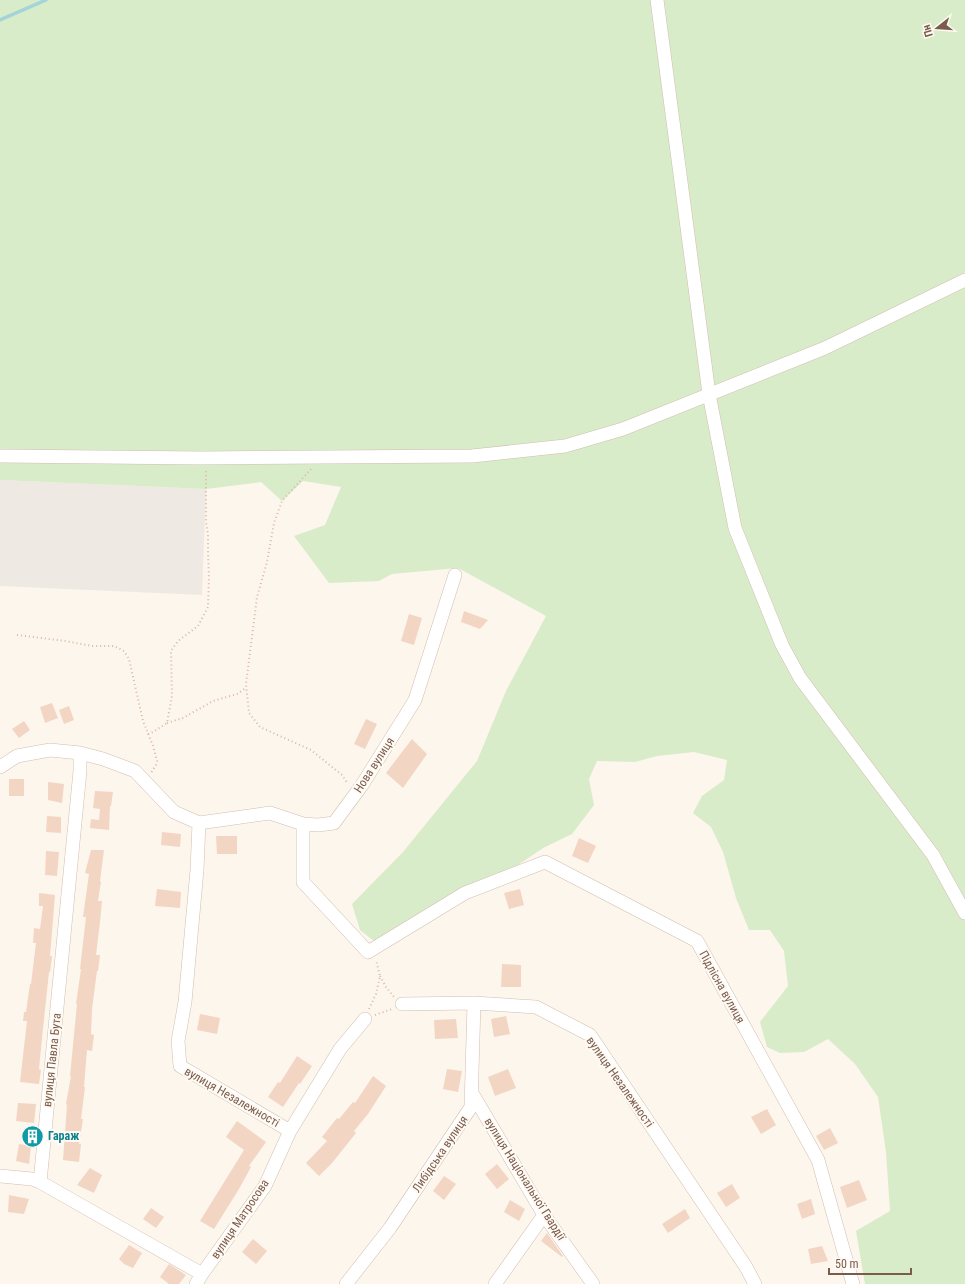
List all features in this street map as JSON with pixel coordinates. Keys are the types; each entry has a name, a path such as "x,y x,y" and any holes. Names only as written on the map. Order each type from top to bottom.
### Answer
{"street":[{"path":"657,0 710,394 734,528 782,645 800,678 933,855 965,913"},
{"path":"0,456 205,458 472,456 565,446 623,430 825,348 965,280"},
{"name":"Нова вулиця","path":"199,823 270,813 303,824 318,825 334,822 362,785 415,700 455,576"},
{"path":"0,767 17,756 50,750 80,753 103,759 135,771 174,812 199,823"},
{"name":"вулиця Павла Бута","path":"40,1182 80,772 80,753"},
{"name":"вулиця Незалежності","path":"199,823 197,870 185,1002 178,1041 180,1066 290,1131 340,1050 365,1020"},
{"path":"303,824 303,882 368,952"},
{"name":"Підлісна вулиця","path":"368,952 465,893 545,862 697,941 818,1160 853,1284"},
{"name":"вулиця Незалежності","path":"402,1004 474,1003 536,1007 590,1035 746,1267 755,1284"},
{"name":"Либідська вулиця","path":"346,1284 390,1228 471,1107 474,1003"},
{"name":"вулиця Національної Гвардії","path":"472,1093 544,1215 593,1284"},
{"name":"вулиця Матросова","path":"199,1279 265,1186 290,1131"},
{"path":"0,1176 32,1179 40,1182 199,1279"},
{"path":"495,1284 544,1215"}],"path":[{"path":"321,457 282,501 274,523 267,562 257,597 246,688 249,713 260,727 311,750 342,775 355,795"},
{"path":"167,723 172,696 171,651 178,641 198,626 208,607 210,578 206,522 207,500 205,458"},
{"path":"17,635 65,640 92,646 114,646 124,651 129,659 143,721 156,761 156,765 151,773 141,777"},
{"path":"148,734 167,723 183,718 213,701 237,694 246,688"},
{"path":"365,1020 402,1004 386,987 380,976 376,960 368,952"},
{"path":"365,1020 376,994 380,976"}],"shaded area":[{"path":"0,480 206,489 202,595 0,586"}],"green space":[{"path":"0,0 965,0 965,1284 865,1284 856,1231 890,1211 886,1152 878,1097 855,1064 828,1039 804,1052 780,1053 767,1047 760,1022 788,986 784,951 770,930 749,930 736,898 723,852 711,827 693,813 702,796 724,780 727,760 694,752 657,756 635,762 597,761 589,779 594,805 572,834 543,848 384,949 360,930 352,904 403,852 477,761 506,691 546,616 458,568 392,574 379,581 329,583 294,536 325,525 341,487 303,481 282,501 261,482 206,489 0,480"}],"building":[{"path":"464,611 488,620 480,629 461,622"},
{"path":"409,614 422,618 414,645 401,641"},
{"path":"52,703 58,718 45,723 40,707"},
{"path":"69,706 74,720 64,724 59,710"},
{"path":"366,719 377,724 365,749 354,744"},
{"path":"24,721 30,730 19,738 12,729"},
{"path":"412,739 427,754 403,788 386,773"},
{"path":"9,779 24,779 24,796 9,796"},
{"path":"48,782 64,784 62,803 48,800"},
{"path":"95,791 113,792 110,806 109,830 90,828 91,819 99,820 100,809 93,808"},
{"path":"47,816 61,817 61,833 46,832"},
{"path":"162,832 181,834 180,847 161,845"},
{"path":"216,836 237,836 237,854 217,854"},
{"path":"579,838 596,846 588,863 572,856"},
{"path":"91,850 104,850 98,901 102,901 96,955 100,955 92,1009 91,1034 94,1035 92,1051 87,1050 85,1087 81,1119 83,1119 79,1144 81,1144 79,1162 63,1160 66,1104 71,1076 76,1004 86,917 83,917 89,874 85,873"},
{"path":"46,851 59,852 57,876 45,875"},
{"path":"157,889 181,892 180,908 155,906"},
{"path":"520,889 524,905 509,909 504,893"},
{"path":"39,893 55,895 50,956 52,956 42,1038 39,1084 20,1082 27,1021 23,1021 24,1012 26,1012 31,984 36,943 33,943 34,928 40,929 43,906 39,906"},
{"path":"502,964 521,965 521,987 501,987"},
{"path":"200,1014 220,1018 217,1034 197,1030"},
{"path":"506,1016 510,1034 494,1037 491,1019"},
{"path":"456,1019 458,1038 435,1039 434,1020"},
{"path":"297,1056 312,1066 283,1107 268,1097 278,1082 280,1083"},
{"path":"447,1069 462,1071 458,1092 443,1089"},
{"path":"508,1069 516,1088 495,1096 488,1077"},
{"path":"373,1076 386,1086 368,1114 354,1131 356,1133 332,1163 319,1176 306,1163 327,1141 322,1137 337,1118 339,1119 353,1102 355,1103"},
{"path":"18,1103 36,1104 34,1123 16,1121"},
{"path":"767,1109 776,1125 761,1134 751,1117"},
{"path":"237,1121 266,1142 249,1166 251,1167 239,1189 214,1229 200,1221 244,1150 226,1137"},
{"path":"830,1128 838,1143 824,1150 816,1136"},
{"path":"19,1144 31,1146 29,1164 16,1161"},
{"path":"497,1164 509,1179 497,1189 485,1174"},
{"path":"90,1168 102,1175 94,1193 77,1185"},
{"path":"444,1176 456,1184 444,1200 433,1191"},
{"path":"859,1180 867,1200 847,1208 840,1187"},
{"path":"732,1184 740,1198 726,1207 717,1193"},
{"path":"9,1195 29,1199 24,1214 8,1212"},
{"path":"811,1199 815,1214 802,1219 797,1204"},
{"path":"510,1200 525,1209 519,1221 504,1212"},
{"path":"151,1208 164,1217 156,1228 143,1219"},
{"path":"685,1209 690,1218 668,1233 662,1224"},
{"path":"547,1233 563,1256 562,1257 541,1241"},
{"path":"253,1239 267,1251 256,1264 242,1252"},
{"path":"129,1245 142,1253 133,1268 124,1264 119,1259"},
{"path":"822,1246 828,1261 811,1264 808,1249"},
{"path":"169,1264 186,1275 179,1284 169,1284 160,1277"}],"waterway":[{"path":"0,20 46,0"}],"place":[{"name":"Гараж","path":"32,1136"}]}
